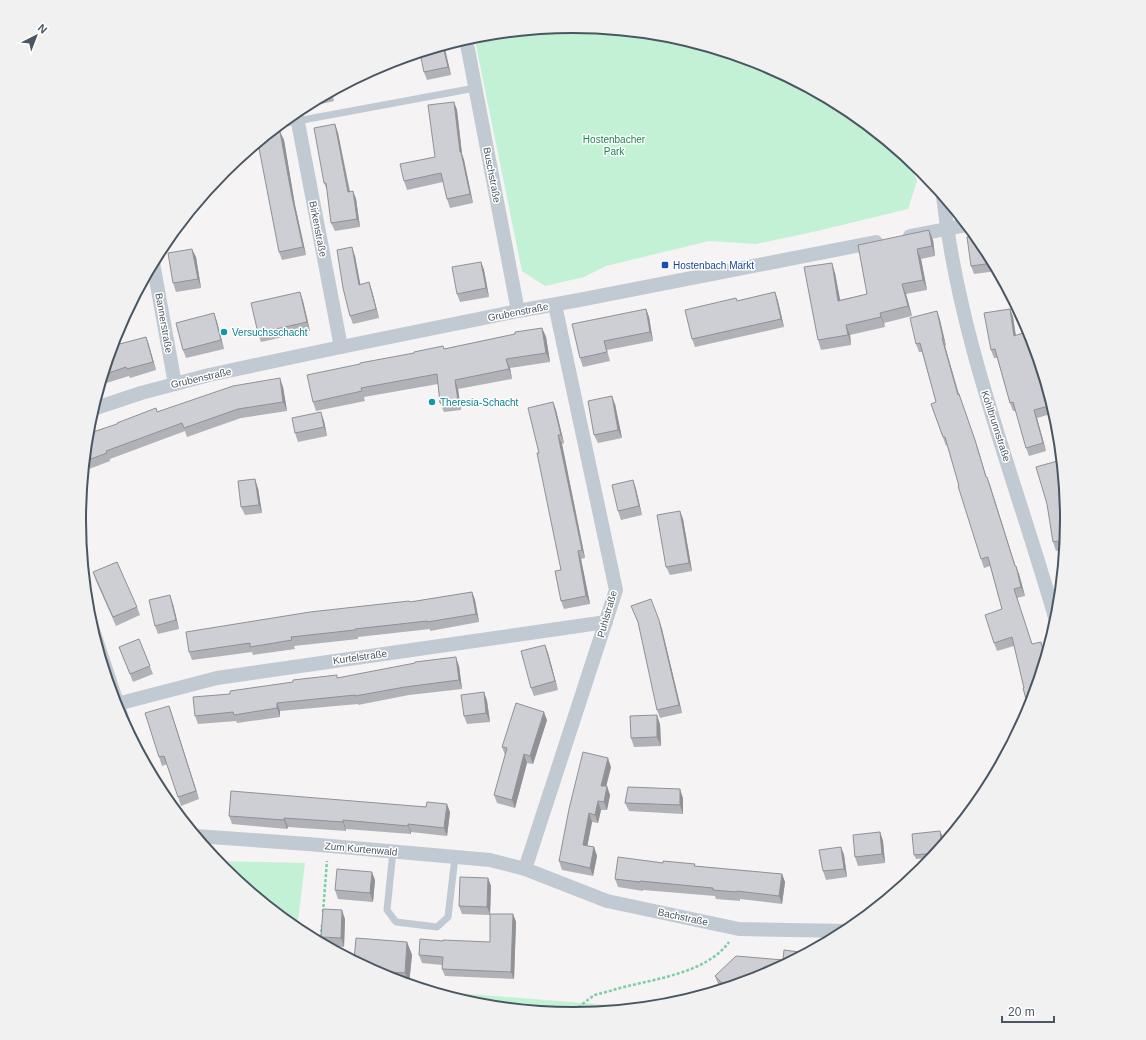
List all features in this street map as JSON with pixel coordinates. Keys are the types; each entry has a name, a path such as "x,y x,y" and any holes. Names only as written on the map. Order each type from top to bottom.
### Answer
{"street":[{"name":"Buschstraße","path":"467,45 518,311"},
{"name":"Birkenstraße","path":"297,119 340,347"},
{"name":"Kohlbrunnstraße","path":"944,205 946,228 958,289 976,364 1052,608"},
{"name":"Grubenstraße","path":"100,407 141,393 209,375 340,347 518,311 960,226"},
{"name":"Bannerstraße","path":"154,271 175,384"},
{"name":"Puhlstraße","path":"525,869 616,590 555,305"},
{"name":"Kurtelstraße","path":"122,703 216,678 606,622"},
{"name":"Zum Kurtenwald","path":"203,837 490,860 525,869"},
{"name":"Bachstraße","path":"525,869 607,901 739,928 835,931"}],"lane":[{"path":"302,115 475,88"},
{"path":"393,851 387,910 396,922 437,926 448,917 455,857"}],"path":[{"path":"323,913 329,846"},
{"path":"320,937 322,920"},
{"path":"580,1007 595,995 686,972 701,965 724,949 739,928"}],"green space":[{"name":"Hostenbacher Park","path":"541,34 605,34 668,42 730,59 788,83 844,115 894,154 914,173 917,181 908,209 817,231 756,244 709,241 606,266 584,277 545,286 522,271 475,43 478,42"},
{"path":"226,861 305,863 298,922 252,886"},
{"path":"459,993 612,1005 573,1007 541,1006 509,1003"}],"building":[{"path":"444,51 448,67 424,72 421,58"},
{"path":"454,102 460,152 470,194 447,199 441,173 404,181 400,164 435,157 428,105"},
{"path":"335,124 348,192 353,191 357,219 331,223 326,183 324,183 314,128"},
{"path":"280,132 303,247 279,252 259,148"},
{"path":"929,230 932,246 917,249 923,280 902,284 908,306 880,313 881,317 846,325 848,335 818,340 804,267 832,263 838,301 867,294 858,245"},
{"path":"967,237 969,237 978,249 987,264 971,266"},
{"path":"352,247 359,285 369,282 376,309 350,316 343,288 337,250"},
{"path":"192,249 198,279 173,283 168,253"},
{"path":"481,262 486,288 457,294 452,267"},
{"path":"300,292 307,322 258,333 251,303"},
{"path":"775,292 781,319 692,339 685,310 736,298 737,301"},
{"path":"646,309 650,332 604,341 607,352 580,358 572,324"},
{"path":"1010,309 1014,336 1023,333 1034,363 1046,407 1034,410 1043,443 1026,448 1013,402 1010,403 995,349 991,350 984,313"},
{"path":"937,311 942,338 958,395 959,394 975,440 1016,566 1021,587 1014,589 1032,644 1041,642 1042,648 1026,698 1012,637 994,643 985,615 1002,609 988,557 981,559 958,486 945,437 943,437 931,404 936,402 920,343 916,344 910,318"},
{"path":"214,313 221,340 183,350 176,323"},
{"path":"542,328 546,353 506,359 509,369 455,380 458,401 440,403 437,374 361,388 362,391 313,402 307,375 443,346 444,349 515,334 515,332"},
{"path":"146,337 153,362 127,369 126,367 109,373 119,344"},
{"path":"280,378 283,402 238,409 184,428 182,423 106,451 107,453 90,459 94,432 156,408 157,412 233,386"},
{"path":"612,396 618,430 594,435 588,401"},
{"path":"553,402 561,435 558,435 582,550 578,551 586,596 561,601 555,571 561,570 537,453 539,453 528,408"},
{"path":"321,412 324,427 295,433 292,418"},
{"path":"1056,461 1059,488 1059,546 1058,541 1053,542 1047,504 1036,467"},
{"path":"255,479 259,505 241,507 238,481"},
{"path":"633,480 639,506 618,511 612,485"},
{"path":"680,511 689,563 666,567 657,515"},
{"path":"117,562 137,607 113,617 93,572"},
{"path":"472,592 476,614 427,622 291,637 292,640 250,647 250,643 189,652 186,632 310,612 410,602"},
{"path":"170,595 176,620 155,626 149,600"},
{"path":"651,599 659,620 679,705 657,710 638,622 631,606"},
{"path":"139,639 150,666 130,674 119,647"},
{"path":"545,645 555,681 531,688 521,651"},
{"path":"456,657 459,680 405,687 355,696 277,703 277,708 234,715 233,712 195,716 193,697 230,694 230,691 293,682 293,680 337,675 337,678 415,662"},
{"path":"484,692 486,713 464,716 461,695"},
{"path":"516,703 544,712 530,756 524,754 512,800 494,795 507,748 502,747"},
{"path":"169,706 196,791 178,797 164,756 159,757 145,713"},
{"path":"657,715 657,737 631,738 630,716"},
{"path":"583,752 608,758 601,786 607,786 604,802 598,801 595,815 589,813 583,845 594,847 590,868 559,861 569,809"},
{"path":"628,787 680,789 680,805 625,803"},
{"path":"231,791 426,807 427,802 447,804 444,828 343,820 343,822 284,818 284,820 229,816"},
{"path":"940,831 941,838 927,854 914,855 912,834"},
{"path":"880,832 882,854 855,857 853,835"},
{"path":"841,847 844,869 823,871 819,850"},
{"path":"618,857 663,863 663,861 695,864 694,866 782,874 779,896 615,879"},
{"path":"337,869 372,872 370,893 335,890"},
{"path":"460,877 488,878 487,907 459,906"},
{"path":"323,909 342,910 341,938 321,937"},
{"path":"490,914 513,914 511,972 442,969 443,957 419,955 420,939 490,942"},
{"path":"356,938 407,942 405,973 393,972 354,955"},
{"path":"784,950 798,952 788,957 783,959"},
{"path":"736,956 782,960 759,970 722,983 715,976"}],"place":[{"name":"Hostenbach Markt","path":"665,265"},
{"name":"Versuchsschacht","path":"224,332"},
{"name":"Theresia-Schacht","path":"432,402"}]}
